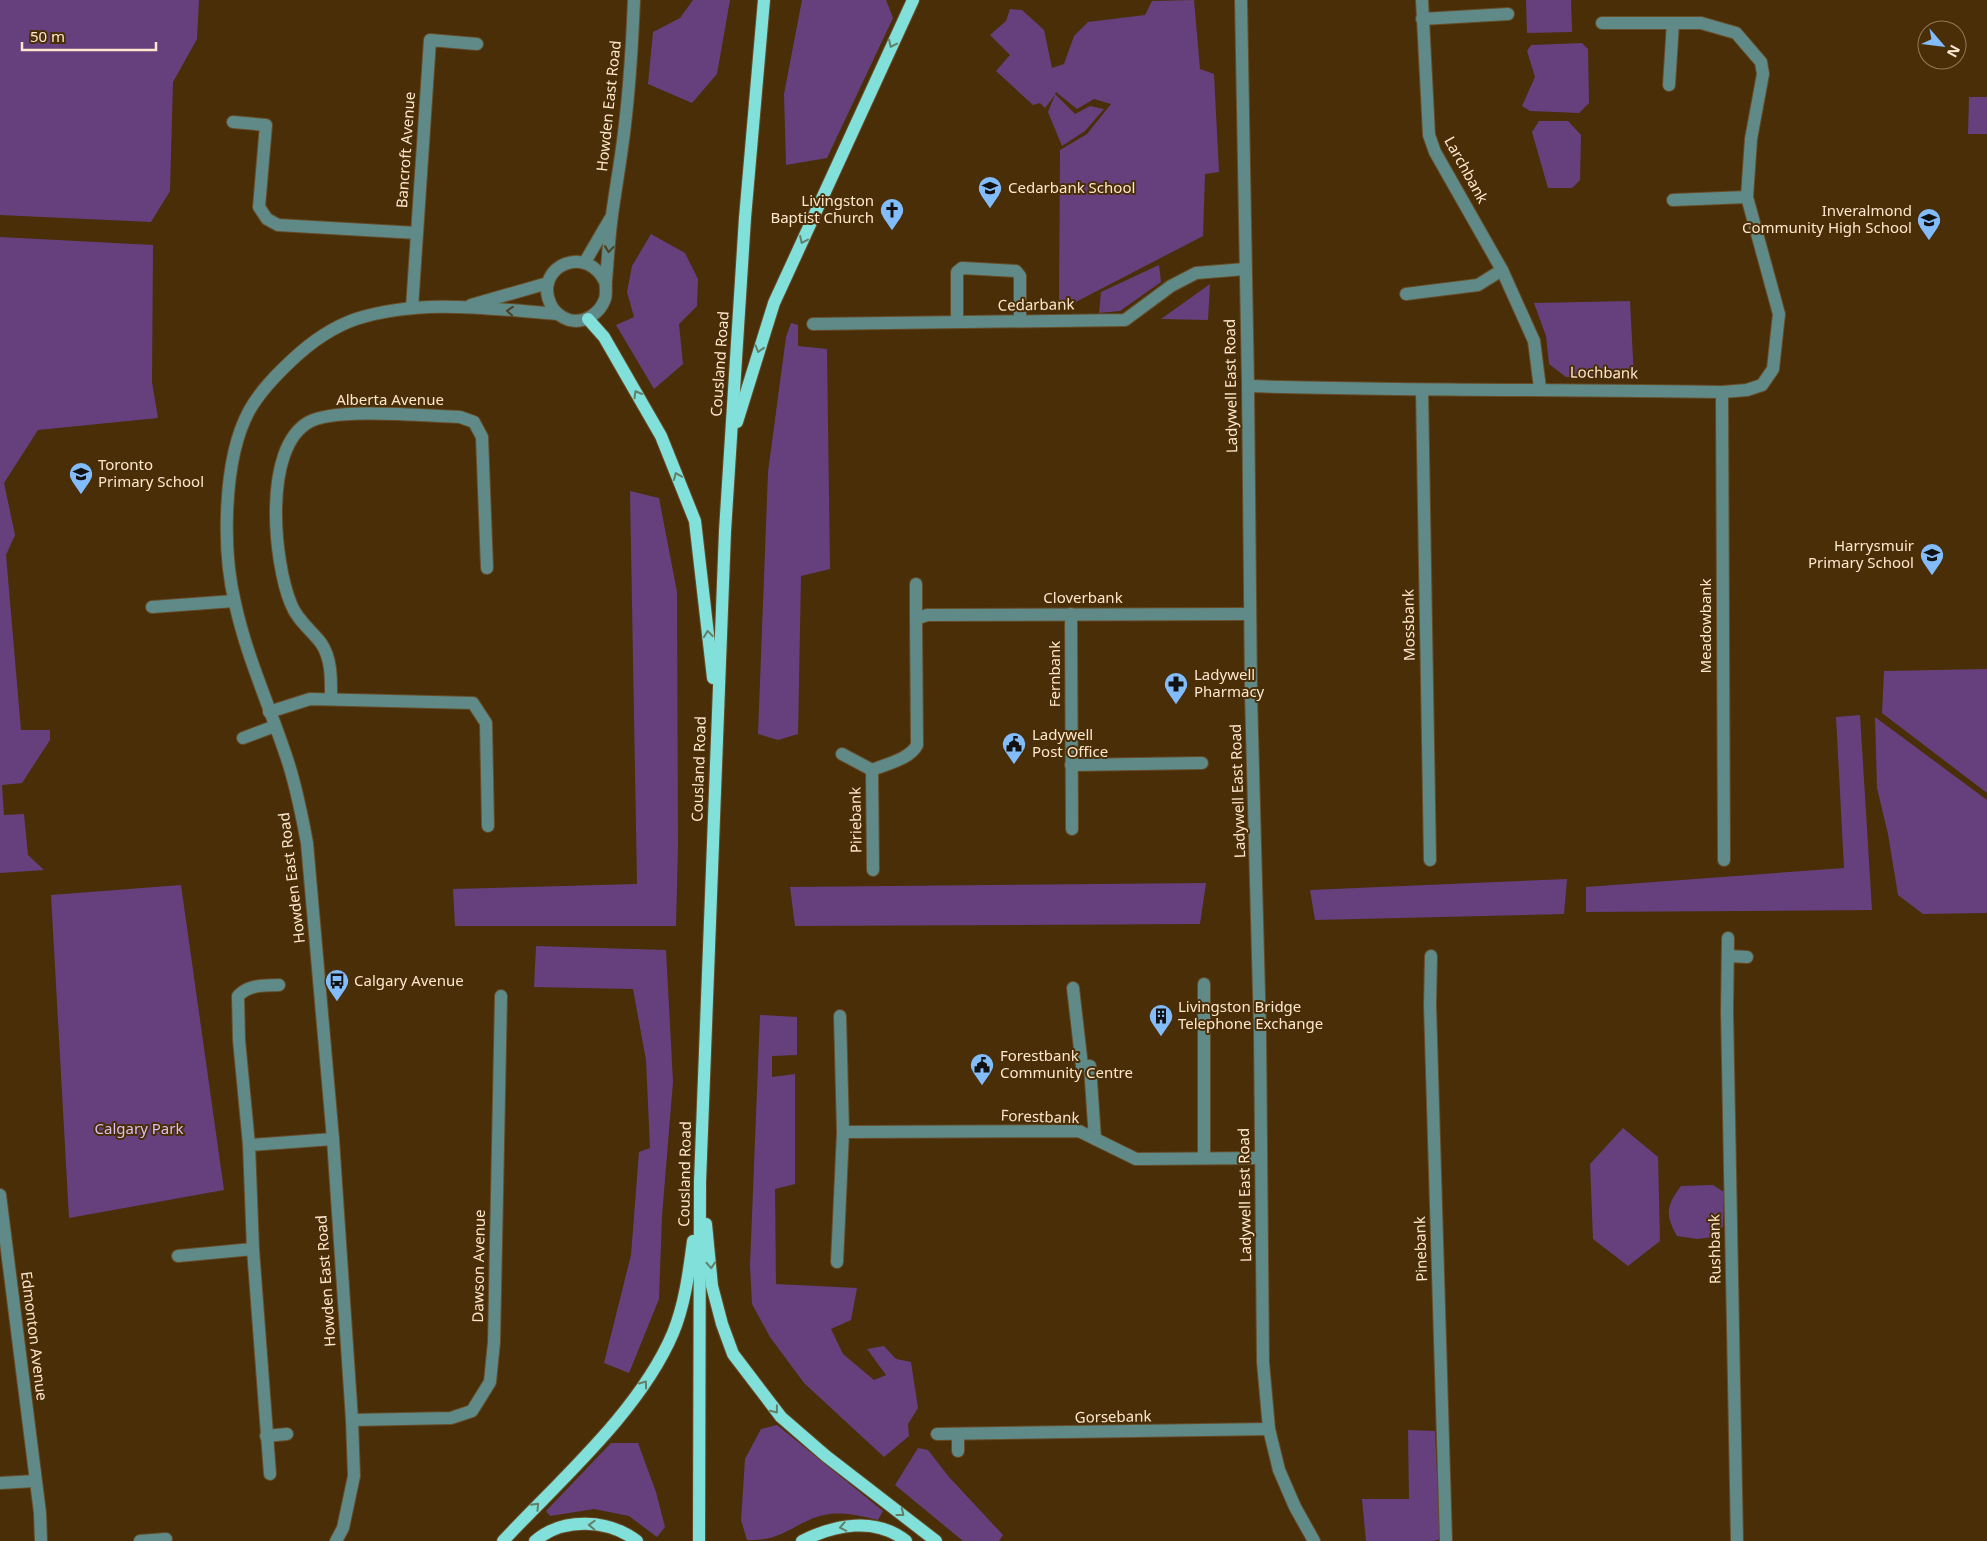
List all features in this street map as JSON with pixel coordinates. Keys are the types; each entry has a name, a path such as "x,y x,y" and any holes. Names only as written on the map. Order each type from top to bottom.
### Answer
{"main road":[{"name":"Cousland Road","path":"699,1541 700,1182 718,718 731,442 745,218 764,0"},
{"path":"731,442 774,303 913,0"},
{"path":"588,318 604,337 661,436 695,521 718,718"},
{"path":"502,1541 600,1439 628,1407 652,1373 673,1333 689,1275 700,1182"},
{"path":"700,1182 712,1286 722,1324 733,1354 781,1417 826,1456 936,1541"},
{"path":"535,1541 558,1527 574,1524 600,1525 626,1533 637,1541"},
{"path":"802,1541 842,1526 859,1524 881,1528 906,1541"}],"street":[{"name":"Howden East Road","path":"336,1541 342,1528 354,1476 352,1420 333,1138 307,842 298,795 251,660 234,601 228,542 227,491 236,446 249,412 272,378 327,333 356,319 412,308 462,308 558,314 572,320 588,318 599,310 605,298 612,215 622,146 634,0"},
{"name":"Ladywell East Road","path":"1241,0 1250,614 1260,1032 1263,1362 1269,1429 1279,1470 1295,1507 1314,1541"},
{"name":"Larchbank","path":"1422,0 1429,135 1435,152 1502,270 1534,341 1540,388"},
{"path":"1422,19 1508,14"},
{"name":"Lochbank","path":"1248,386 1422,390 1540,388 1722,392 1747,390 1762,385 1773,369 1779,314 1747,197 1751,139 1763,74 1761,62 1736,34 1701,23 1602,23"},
{"path":"1669,85 1673,23"},
{"name":"Bancroft Avenue","path":"412,308 430,40 477,44"},
{"path":"232,122 266,125 259,207 266,219 278,225 416,233"},
{"path":"1673,200 1747,197"},
{"name":"Howden East Road","path":"585,262 612,215"},
{"path":"558,314 550,305 547,294 548,283 553,273 562,265 573,261 585,262 601,274 606,284"},
{"path":"957,322 957,272 962,268 1016,271 1020,276 1020,321"},
{"name":"Cedarbank","path":"813,324 1125,320 1171,286 1196,273 1245,269"},
{"path":"1406,294 1478,286 1502,270"},
{"name":"Howden East Road","path":"462,308 548,283"},
{"name":"Mossbank","path":"1422,390 1430,860"},
{"name":"Meadowbank","path":"1722,392 1724,860"},
{"name":"Alberta Avenue","path":"331,698 328,658 321,643 303,624 292,606 284,586 279,554 276,493 280,466 289,443 308,422 336,414 460,416 474,422 482,437 488,568"},
{"path":"916,584 916,619"},
{"path":"152,607 234,601"},
{"name":"Fernbank","path":"1071,614 1072,829"},
{"name":"Cloverbank","path":"916,619 927,615 1250,614"},
{"name":"Piriebank","path":"872,770 914,751 918,737 916,619"},
{"path":"269,712 310,699 331,698 473,703 486,724 488,826"},
{"path":"243,738 275,726"},
{"name":"Piriebank","path":"842,754 872,770"},
{"path":"1071,765 1202,763"},
{"name":"Piriebank","path":"872,770 873,870"},
{"name":"Rushbank","path":"1728,938 1727,1020 1737,1541"},
{"name":"Pinebank","path":"1431,956 1431,1025 1446,1541"},
{"path":"1728,956 1747,957"},
{"path":"1204,984 1204,1157"},
{"path":"270,1474 253,1249 249,1145 239,1040 238,996 243,990 254,986 278,985"},
{"path":"1073,988 1082,1066 1090,1066 1096,1139"},
{"name":"Dawson Avenue","path":"352,1420 451,1418 472,1411 490,1382 494,1342 501,996"},
{"path":"837,1262 844,1132 840,1016"},
{"name":"Forestbank","path":"844,1132 1080,1131 1136,1159 1260,1158"},
{"path":"249,1145 333,1138"},
{"name":"Edmonton Avenue","path":"0,1195 36,1480 41,1541"},
{"path":"178,1256 253,1249"},
{"name":"Gorsebank","path":"937,1434 1269,1429"},
{"path":"266,1436 287,1434"},
{"path":"958,1435 958,1451"},
{"path":"0,1483 36,1480"},
{"path":"140,1541 166,1539"}],"green space":[{"path":"0,0 199,0 197,39 173,82 170,191 151,222 0,215"},
{"path":"693,0 730,0 717,74 692,103 648,84 653,32 680,18"},
{"path":"802,0 886,0 893,18 827,158 786,165 784,94"},
{"path":"1194,0 1200,69 1214,74 1219,172 1205,174 1203,236 1070,305 1059,305 1060,150 1087,134 1111,104 1094,99 1077,109 1056,92 1055,94 1075,114 1090,106 1104,109 1085,131 1062,146 1048,112 1055,95 1045,108 1040,103 1033,105 996,71 1010,55 990,35 1006,21 1010,9 1022,10 1044,30 1052,68 1064,64 1074,36 1088,22 1145,15 1152,1"},
{"path":"1526,0 1571,0 1572,32 1527,33"},
{"path":"1582,43 1588,49 1589,103 1579,113 1530,111 1522,106 1535,77 1527,51 1531,45"},
{"path":"1969,97 1987,97 1987,134 1968,134"},
{"path":"1539,121 1568,121 1581,135 1580,180 1572,188 1548,188 1532,132"},
{"path":"651,234 685,253 698,279 697,306 679,324 683,364 654,389 616,325 634,317 627,292 632,266"},
{"path":"0,237 153,245 152,382 158,418 38,430 4,483 15,535 6,555 21,730 50,730 50,740 22,783 2,785 4,815 24,814 28,855 44,870 0,873"},
{"path":"1159,265 1161,282 1120,311 1099,313 1101,292"},
{"path":"1210,284 1208,320 1161,319"},
{"path":"1630,301 1634,378 1566,377 1549,364 1546,336 1534,303"},
{"path":"791,323 798,325 798,346 827,349 830,569 801,576 798,734 778,740 758,734 768,472 786,337"},
{"path":"630,491 659,498 677,592 678,846 676,926 455,926 453,889 637,884"},
{"path":"1987,669 1987,793 1882,713 1884,671"},
{"path":"1860,715 1872,910 1586,912 1586,887 1844,868 1836,717"},
{"path":"1875,717 1987,800 1987,913 1923,914 1898,895 1888,834 1877,788"},
{"path":"1567,879 1564,914 1315,920 1310,890"},
{"path":"1206,883 1200,924 795,926 790,887"},
{"name":"Calgary Park","path":"181,885 224,1190 69,1218 51,895"},
{"path":"536,946 666,950 673,1082 662,1216 659,1299 629,1373 604,1363 631,1255 639,1152 650,1148 646,1060 633,989 534,987"},
{"path":"760,1015 797,1017 797,1055 772,1056 772,1077 795,1074 795,1184 775,1189 776,1284 857,1288 851,1320 831,1329 843,1354 874,1380 886,1375 867,1349 884,1346 896,1359 911,1362 918,1408 908,1424 909,1436 884,1457 804,1383 770,1337 752,1304 750,1266"},
{"path":"1623,1128 1658,1157 1660,1241 1628,1266 1593,1239 1590,1164"},
{"path":"1713,1185 1724,1192 1723,1226 1713,1237 1697,1239 1677,1236 1669,1216 1670,1205 1676,1193 1681,1186"},
{"path":"777,1425 883,1511 878,1520 852,1514 827,1515 809,1520 773,1537 747,1540 741,1520 745,1459 761,1429"},
{"path":"1408,1430 1435,1431 1440,1539 1434,1541 1366,1541 1362,1499 1409,1499"},
{"path":"611,1443 638,1443 656,1492 665,1527 657,1537 629,1516 594,1509 550,1516 546,1511"},
{"path":"918,1448 928,1450 949,1477 1003,1535 999,1541 963,1541 895,1485"}],"place":[{"name":"Cedarbank School","path":"990,209"},
{"name":"Livingston Baptist Church","path":"892,231"},
{"name":"Inveralmond Community High School","path":"1929,241"},
{"name":"Toronto Primary School","path":"81,495"},
{"name":"Harrysmuir Primary School","path":"1932,576"},
{"name":"Ladywell Pharmacy","path":"1176,705"},
{"name":"Ladywell Post Office","path":"1014,765"},
{"name":"Calgary Avenue","path":"337,1002"},
{"name":"Livingston Bridge Telephone Exchange","path":"1161,1037"},
{"name":"Forestbank Community Centre","path":"982,1086"}]}
